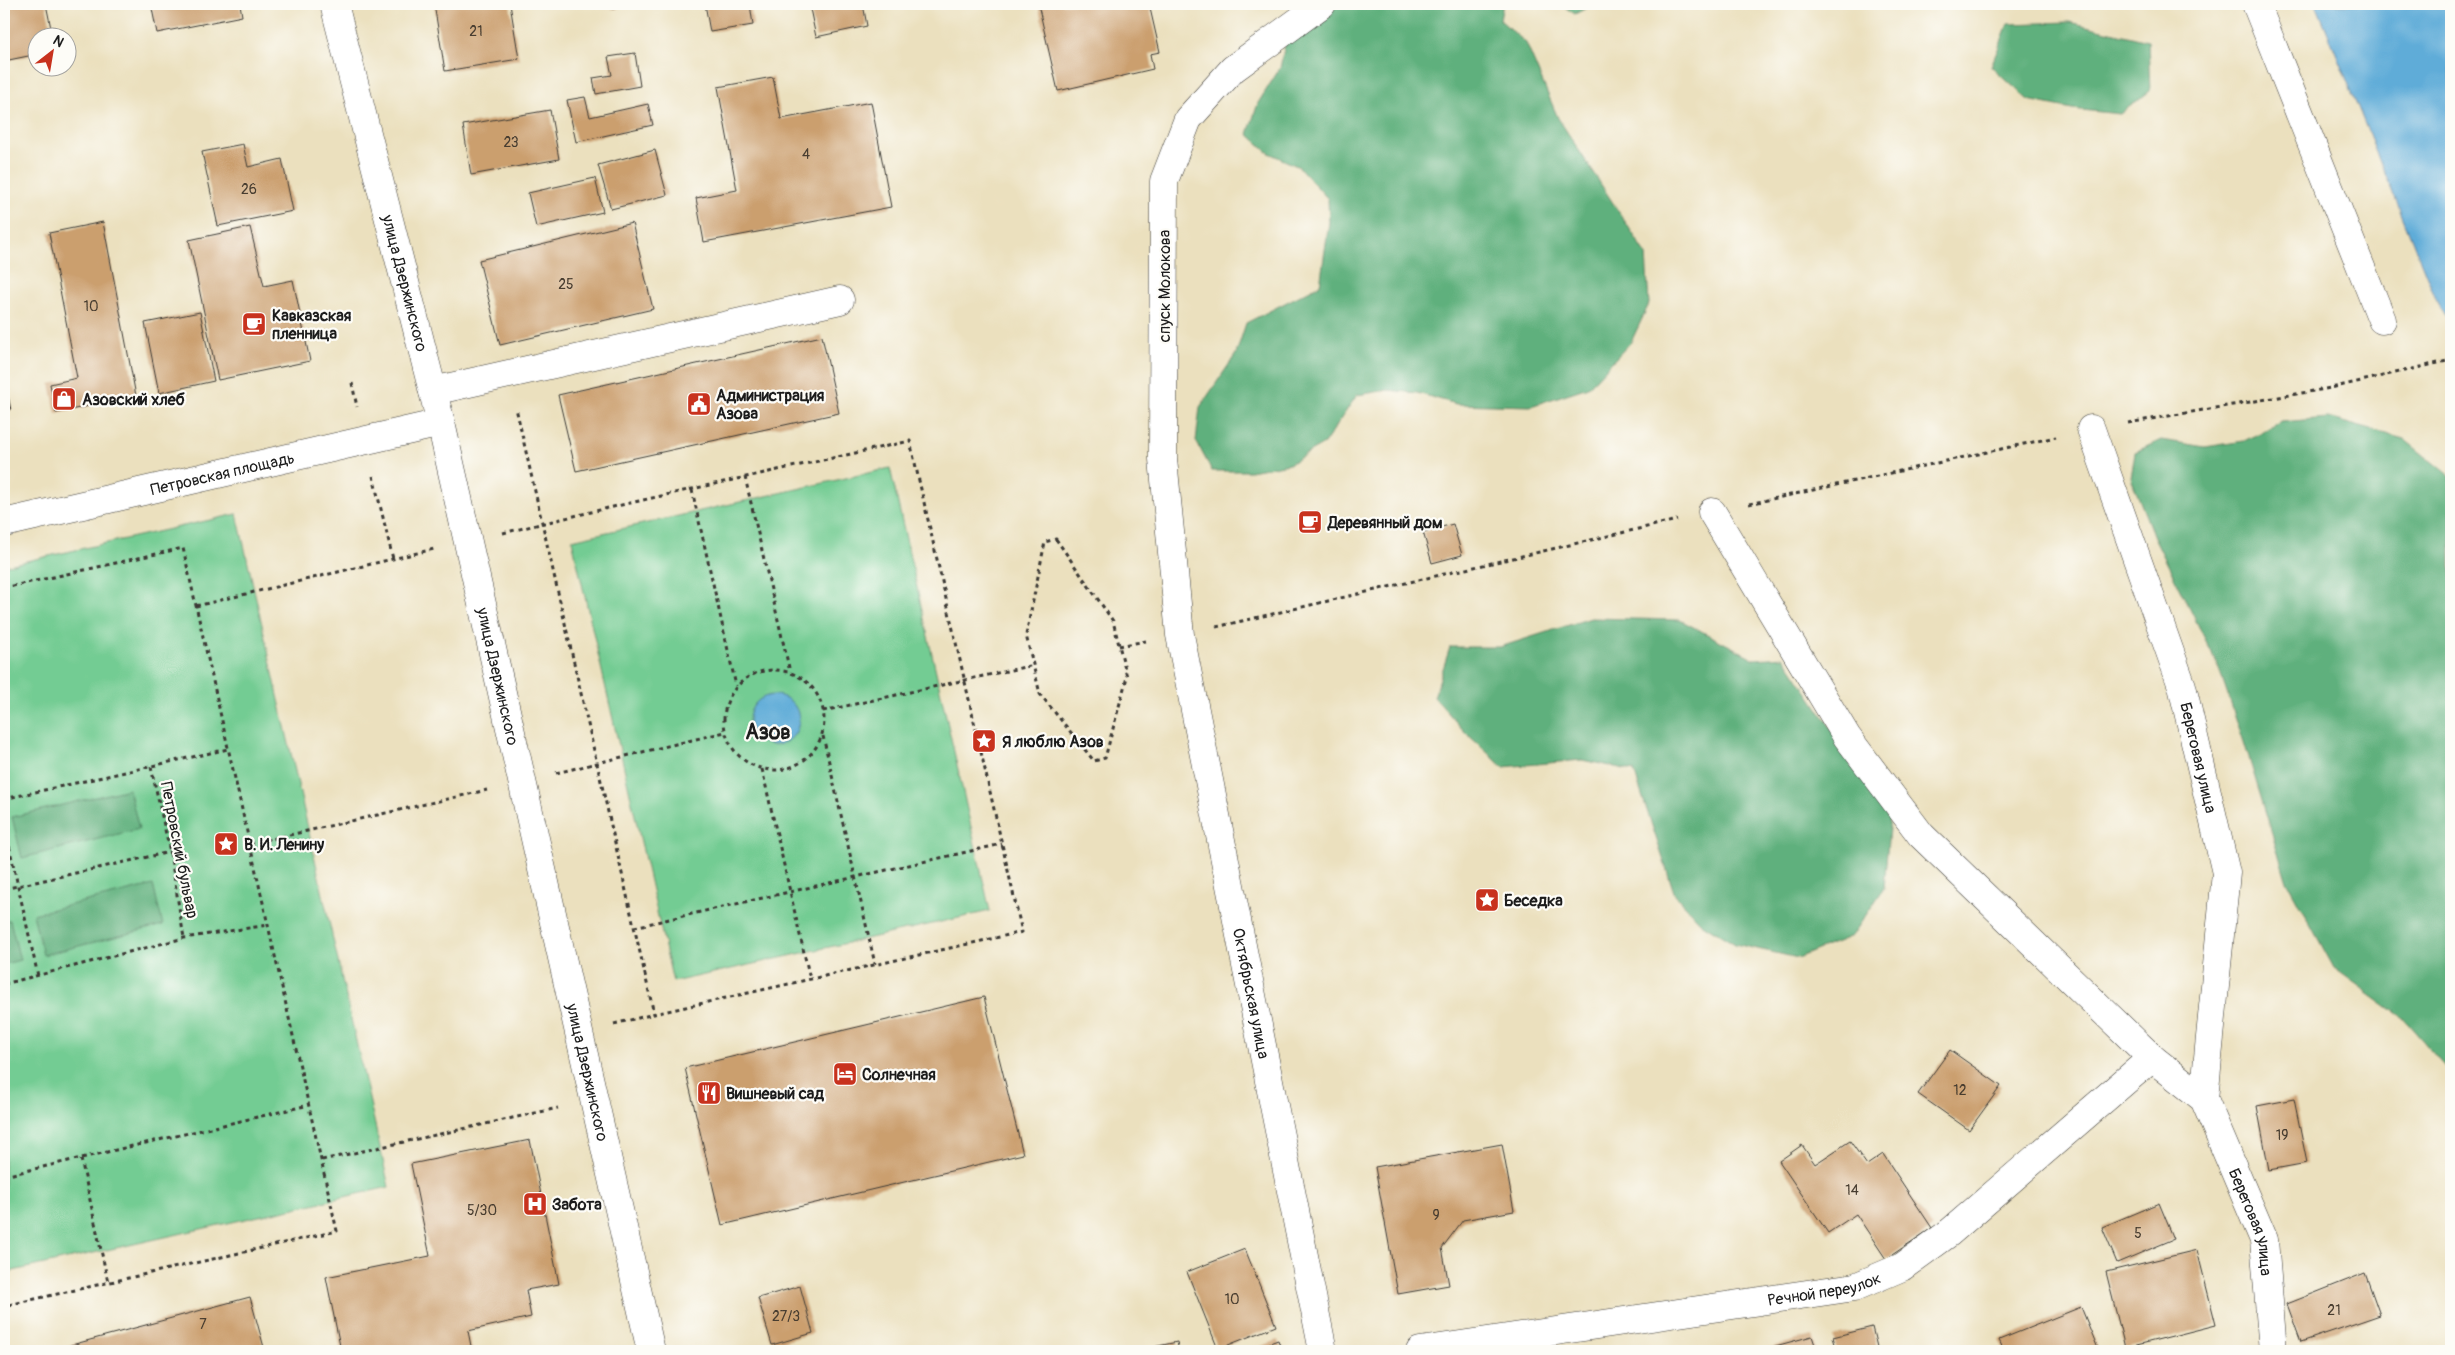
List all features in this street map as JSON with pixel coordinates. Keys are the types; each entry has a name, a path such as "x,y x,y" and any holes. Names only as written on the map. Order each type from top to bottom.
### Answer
{"street":[{"name":"улица Дзержинского","path":"334,4 441,423 651,1351"},
{"name":"спуск Молокова","path":"1180,635 1163,459 1164,181 1188,119 1233,70 1322,4"},
{"path":"2256,4 2382,320"},
{"path":"433,391 840,300"},
{"name":"Петровская площадь","path":"4,523 441,423"},
{"name":"Береговая улица","path":"2091,429 2182,686 2226,873 2204,1099 2264,1240 2273,1351"},
{"name":"Береговая улица","path":"1712,512 1848,737 1921,835 2152,1058 2204,1099"},
{"name":"Октябрьская улица","path":"1180,635 1323,1351"},
{"name":"Речной переулок","path":"1420,1351 1855,1287 1902,1268 1949,1233 2152,1058"}],"path":[{"path":"1180,635 1712,512 2091,429 2331,388 2451,360"},
{"path":"508,374 654,1014 1022,932 910,441 542,523"},
{"path":"745,477 790,672"},
{"path":"692,490 736,686"},
{"path":"1056,539 1113,621 1126,677 1105,758 1094,761 1040,694 1034,665 1026,635 1045,542 1056,539"},
{"path":"196,606 468,541"},
{"path":"4,588 183,548 338,1231 4,1306"},
{"path":"823,711 1034,665"},
{"path":"822,734 818,744 804,760 784,769 762,769 743,759 729,743 724,713 730,694 736,686 755,673 767,670 790,672 808,683 821,700 823,711 822,734 875,964"},
{"path":"250,844 523,782 597,761 726,732"},
{"path":"4,799 228,749"},
{"name":"Петровский бульвар","path":"151,766 170,852 184,938"},
{"path":"762,769 810,979"},
{"path":"4,823 38,976"},
{"path":"634,927 1002,844"},
{"path":"4,889 170,852"},
{"path":"4,984 184,938 268,926"},
{"path":"322,1160 594,1100"},
{"path":"4,1176 309,1105"},
{"path":"81,1159 108,1282"}],"green space":[{"path":"1299,4 1503,4 1500,20 1526,43 1558,118 1646,254 1649,304 1631,342 1588,387 1531,406 1456,404 1417,393 1388,390 1357,395 1324,444 1289,464 1250,471 1212,471 1196,441 1200,407 1236,354 1246,323 1320,285 1329,222 1328,199 1299,167 1269,153 1248,134 1258,103 1280,68 1290,20"},
{"path":"1560,4 1594,4 1575,14"},
{"path":"2070,22 2148,41 2150,91 2120,114 2072,109 2028,100 1991,66 2008,24"},
{"path":"2328,418 2404,439 2451,477 2451,1073 2402,1017 2334,968 2287,882 2244,742 2217,663 2154,537 2131,478 2135,452 2161,440 2205,447 2244,441 2281,422"},
{"path":"890,468 990,911 673,982 572,540"},
{"path":"237,514 389,1187 4,1273 4,566"},
{"path":"1591,618 1680,620 1755,659 1784,657 1890,816 1884,888 1852,936 1798,958 1735,944 1701,923 1675,895 1634,771 1582,760 1503,767 1465,732 1434,697 1450,647 1500,647"},
{"path":"129,789 139,829 22,858 12,817"},
{"path":"153,885 163,925 43,955 33,914"},
{"path":"10,920 20,960 4,964 4,921"}],"water":[{"path":"2316,4 2451,4 2451,325 2438,304"},
{"path":"774,695 783,697 794,706 799,720 797,729 788,740 774,745 765,743 754,734 749,720 751,711 760,700"}],"building":[{"path":"4,4 46,4 51,28 28,28 28,56 4,61"},
{"path":"151,4 240,4 242,16 157,33"},
{"path":"434,4 510,4 519,59 445,71"},
{"path":"611,4 641,4 641,5 612,9"},
{"path":"705,4 750,4 753,25 710,32"},
{"path":"809,4 863,4 867,26 816,37"},
{"path":"1038,4 1149,4 1160,52 1150,54 1153,69 1058,91"},
{"path":"635,53 640,86 596,94 593,78 612,75 608,57"},
{"path":"773,77 781,119 871,102 891,207 704,242 696,198 737,190 718,87"},
{"path":"585,97 590,117 648,104 653,125 576,142 567,100"},
{"path":"550,110 559,159 471,175 463,125"},
{"path":"243,144 248,167 282,159 293,211 218,226 202,152"},
{"path":"655,150 667,195 611,209 598,165"},
{"path":"595,178 603,212 536,227 528,193"},
{"path":"103,222 136,396 56,413 50,384 77,378 49,233"},
{"path":"632,223 653,309 500,345 479,260"},
{"name":"Кавказская пленница","path":"250,227 264,286 293,280 310,361 218,380 189,240"},
{"path":"200,312 214,381 159,393 145,323"},
{"name":"Администрация Азова","path":"822,336 839,413 576,471 558,395"},
{"path":"4,376 11,410 4,411"},
{"path":"1453,524 1462,555 1432,563 1423,532"},
{"path":"984,997 1023,1154 722,1225 685,1068"},
{"path":"1950,1050 2001,1086 1969,1130 1918,1094"},
{"path":"2294,1099 2307,1163 2269,1170 2257,1106"},
{"path":"530,1140 559,1284 526,1290 531,1317 468,1331 472,1351 341,1351 326,1277 430,1256 411,1164"},
{"path":"1850,1141 1867,1165 1883,1154 1932,1228 1886,1259 1856,1214 1828,1233 1779,1161 1802,1145 1815,1164"},
{"path":"1502,1144 1514,1211 1463,1220 1442,1248 1449,1285 1398,1294 1375,1167"},
{"path":"2159,1203 2174,1239 2117,1263 2102,1227"},
{"path":"1245,1249 1276,1326 1218,1349 1187,1272"},
{"path":"2197,1250 2216,1325 2125,1348 2106,1272"},
{"path":"2365,1273 2380,1315 2301,1342 2287,1304"},
{"path":"800,1286 813,1333 772,1345 758,1298"},
{"path":"250,1297 265,1351 49,1351"},
{"path":"2081,1307 2099,1351 2004,1351 1999,1340"},
{"path":"1872,1327 1878,1351 1837,1351 1833,1337"},
{"path":"1812,1336 1817,1351 1757,1351"},
{"path":"1278,1340 1282,1351 1248,1351"},
{"path":"1177,1342 1179,1351 1139,1351 1139,1350"}],"place":[{"name":"Кавказская пленница","path":"254,324"},
{"name":"Азовский хлеб","path":"64,399"},
{"name":"Администрация Азова","path":"699,404"},
{"name":"Деревянный дом","path":"1310,522"},
{"name":"Я люблю Азов","path":"984,741"},
{"name":"В. И. Ленину","path":"226,844"},
{"name":"Беседка","path":"1487,900"},
{"name":"Солнечная","path":"845,1074"},
{"name":"Вишневый сад","path":"709,1093"},
{"name":"Забота","path":"535,1204"}],"district":[{"name":"Азов","path":"768,732"}]}
